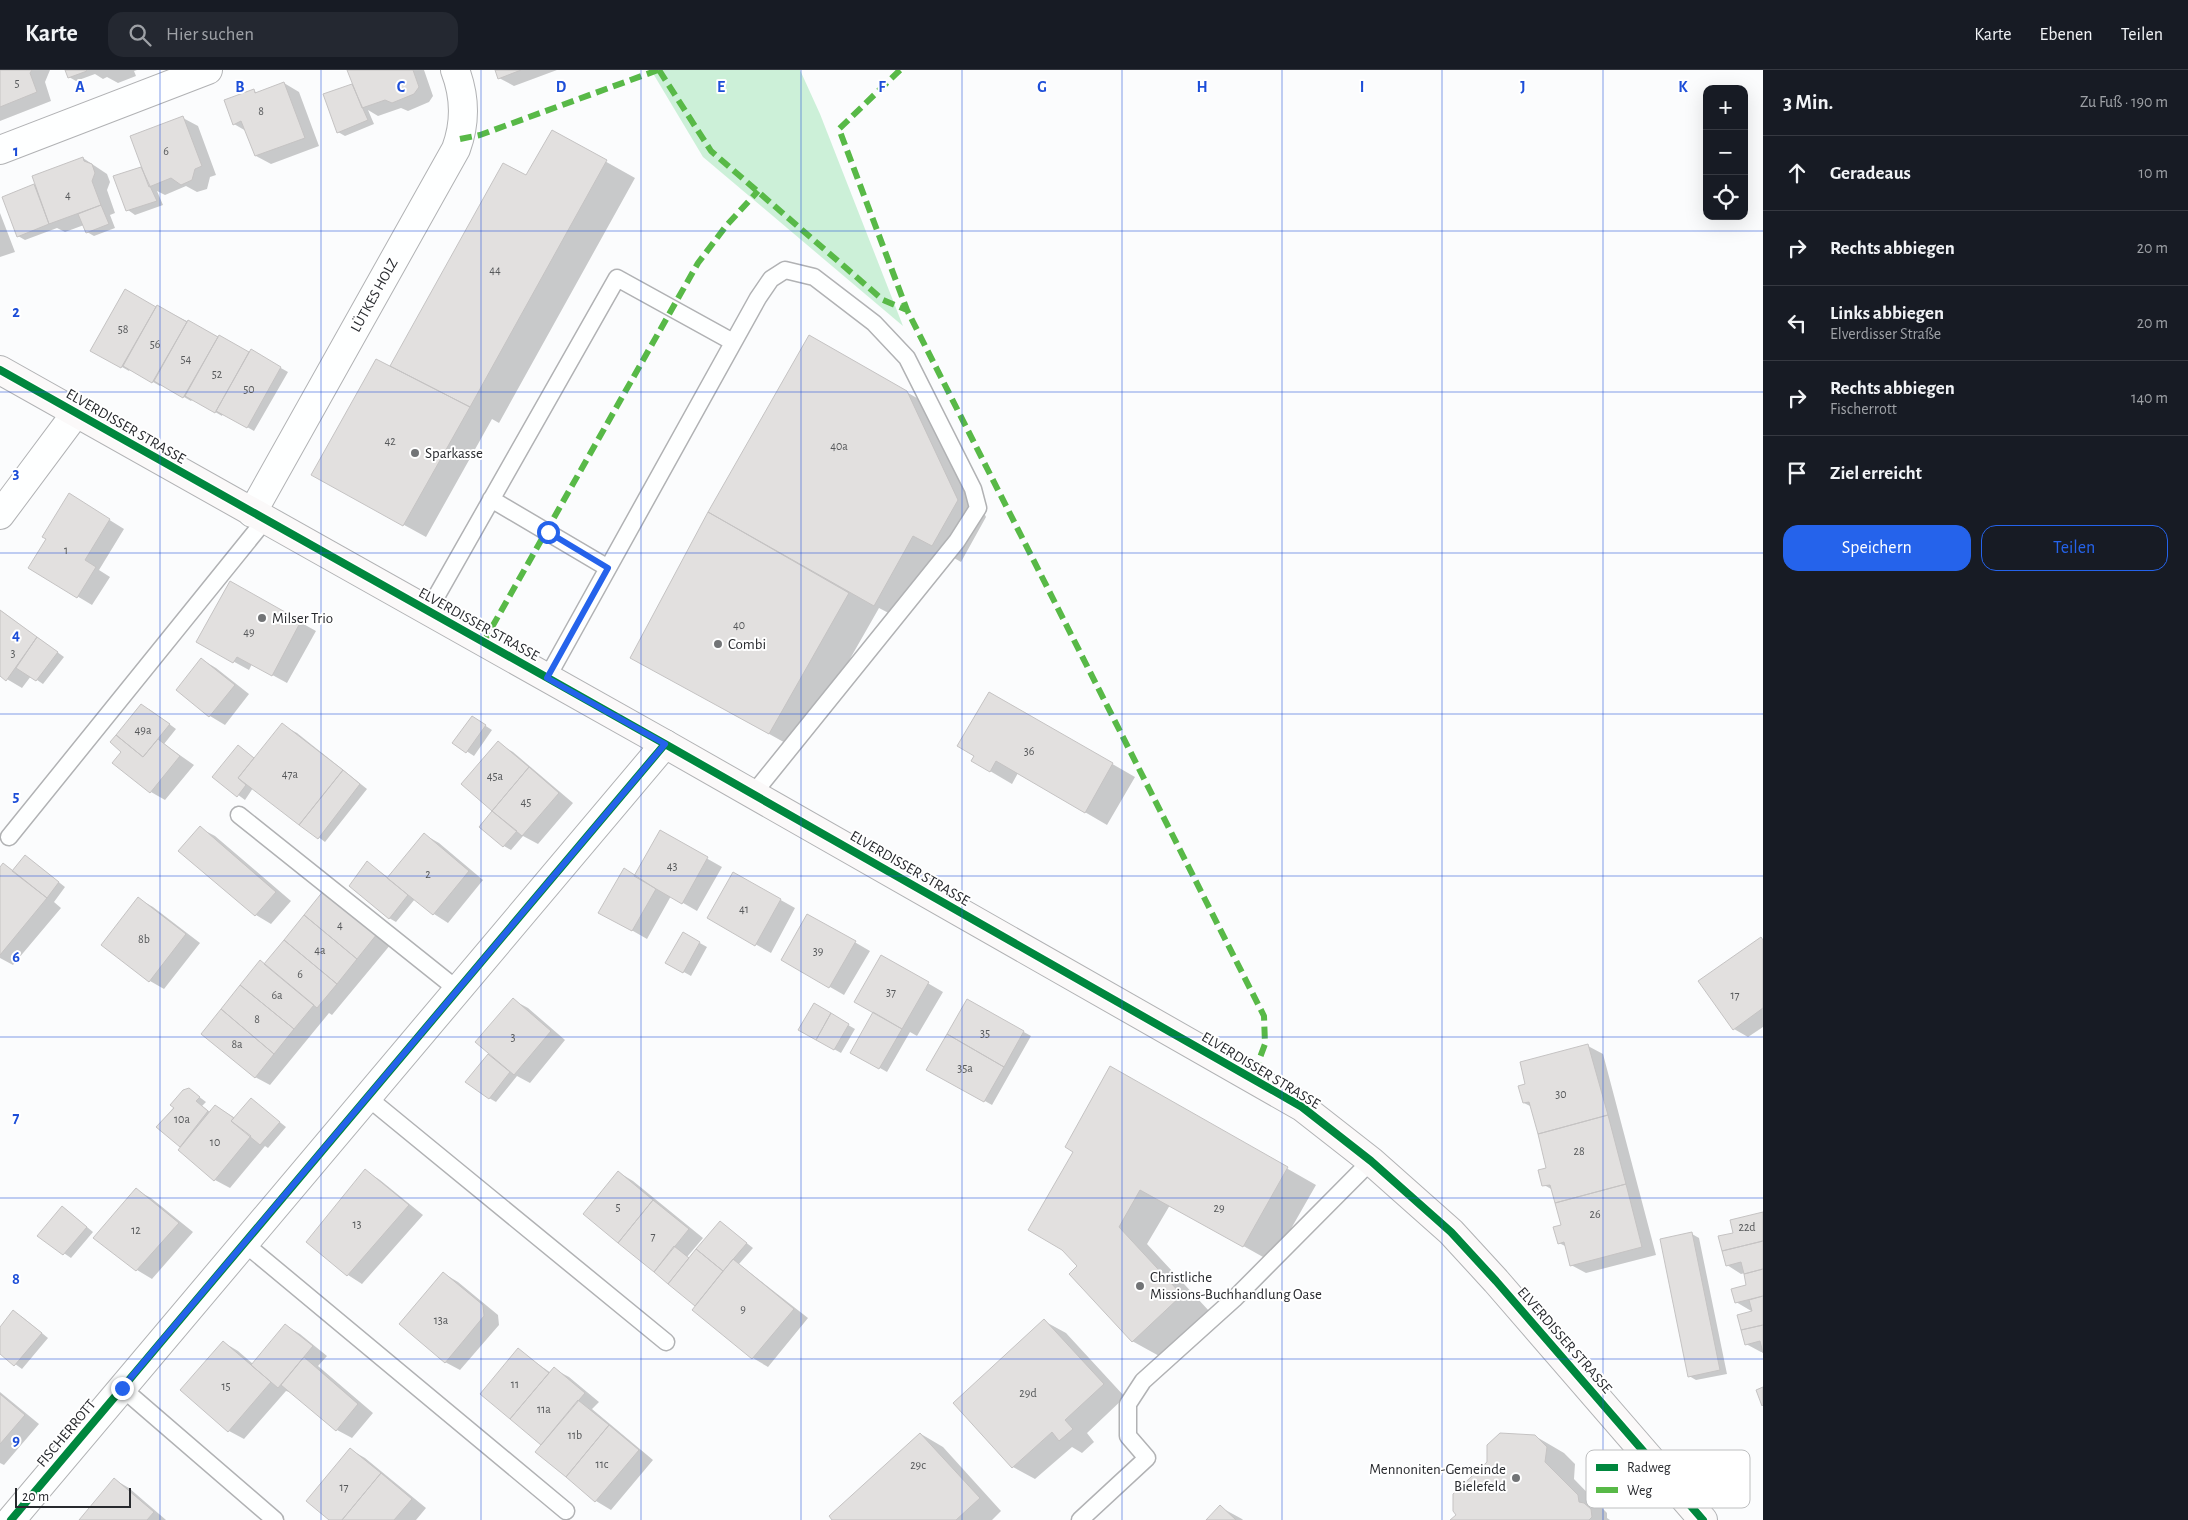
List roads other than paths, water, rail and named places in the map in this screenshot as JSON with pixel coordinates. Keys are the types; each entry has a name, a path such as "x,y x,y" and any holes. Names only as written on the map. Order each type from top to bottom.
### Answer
{"street":[{"path":"0,150 208,70"},
{"name":"LÜTKES HOLZ","path":"258,516 456,149 462,126 463,91 455,70"},
{"name":"ELVERDISSER STRASSE","path":"0,370 665,744 1302,1107 1371,1161 1451,1232 1642,1450"},
{"path":"0,515 76,413"},
{"name":"FISCHERROTT","path":"11,1520 665,744"},
{"name":"ELVERDISSER STRASSE","path":"1693,1508 1703,1520"}],"lane":[{"path":"547,678 733,342 771,279 785,270 814,277 874,323 907,358 973,489 978,508 957,541 753,794"},
{"path":"428,612 617,278 733,342"},
{"path":"491,499 608,568"},
{"path":"9,836 258,516"},
{"path":"239,816 458,990"},
{"path":"367,1097 666,1342"},
{"path":"1080,1520 1147,1458 1128,1436 1128,1404 1143,1382 1234,1299 1371,1161"},
{"path":"244,1243 566,1511"},
{"path":"122,1388 275,1520"}],"place":[{"name":"Sparkasse","path":"415,453"},
{"name":"Milser Trio","path":"262,618"},
{"name":"Combi","path":"718,644"},
{"name":"Christliche Missions-Buchhandlung Oase","path":"1140,1286"},
{"name":"Mennoniten-Gemeinde Bielefeld","path":"1516,1478"}]}
